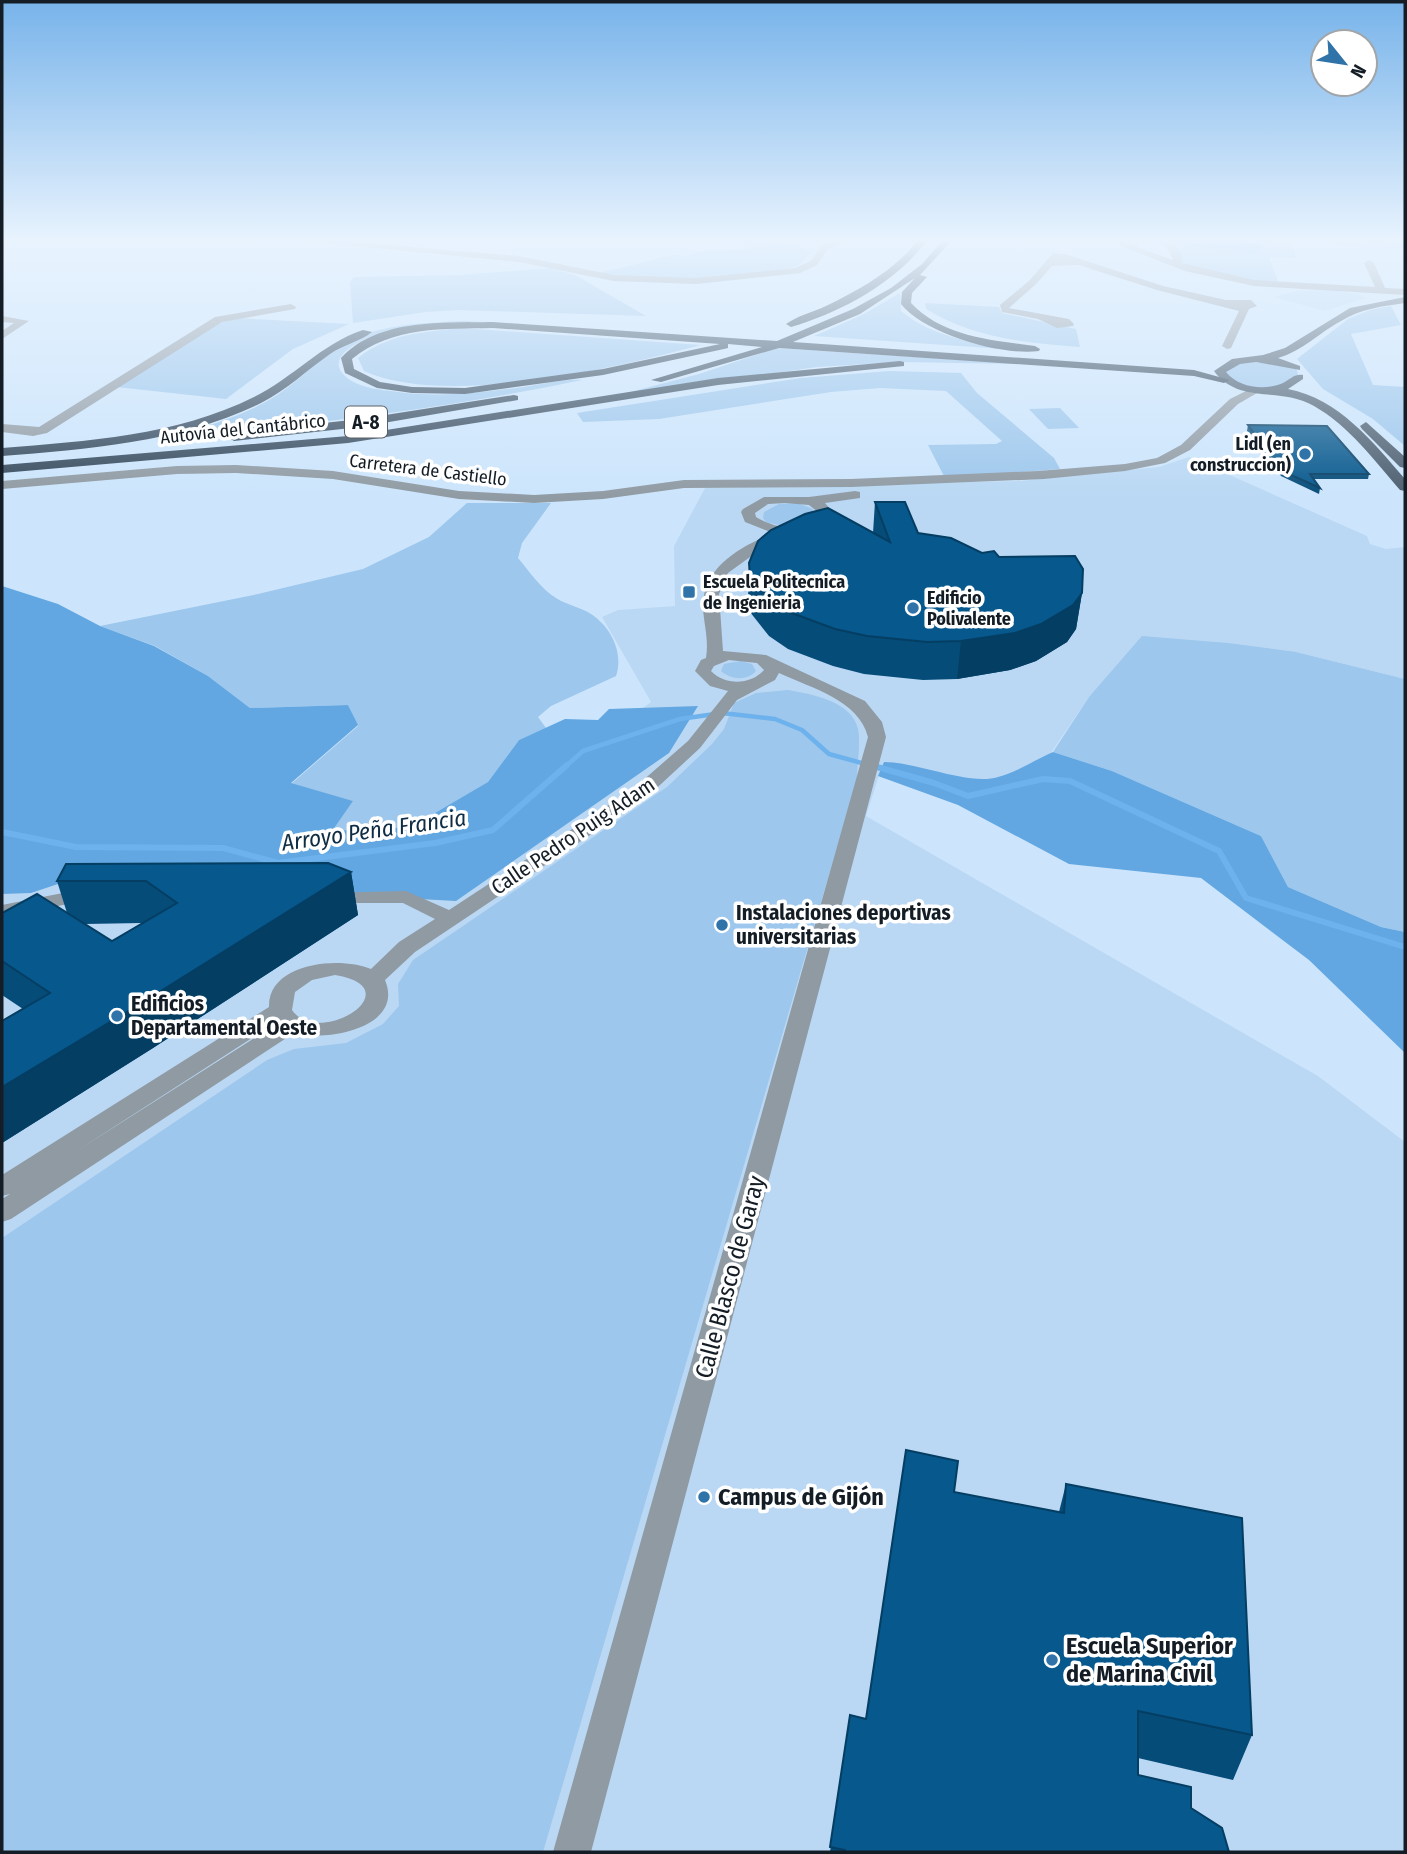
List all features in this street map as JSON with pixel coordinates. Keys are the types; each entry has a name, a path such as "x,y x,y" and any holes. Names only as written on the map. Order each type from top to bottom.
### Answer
{"highway":[{"path":"2,455 99,443 190,426 261,398 337,344 359,334 398,326"},
{"path":"471,326 380,336 358,346 346,359 349,371 377,385 412,390 465,391 592,374 722,340"},
{"path":"500,326 1194,373 1228,382"},
{"path":"563,326 722,340 826,341 1198,365 1227,364"},
{"name":"Autovía del Cantábrico","path":"2,455 282,433 433,413 544,393 628,373 722,340 777,330 787,326"},
{"name":"Autovía del Cantábrico","path":"2,469 265,446 415,427 527,408 663,378 765,349 823,326"},
{"path":"937,326 980,340 1121,360"},
{"path":"138,457 266,449 371,437 781,372 835,367 901,364 1150,370"}],"main road":[{"path":"1328,326 1290,351 1227,364 1220,371 1228,382 1300,394 1333,415 1360,437 1405,487"},
{"path":"1290,351 1290,359 1297,373"},
{"path":"1251,359 1279,361 1297,373 1379,436 1405,464"},
{"path":"1264,389 1289,385 1297,373"}],"street":[{"path":"2,336 17,326"},
{"path":"2,428 33,432 43,430 209,326"},
{"path":"1227,345 1233,339 1236,326"},
{"path":"1228,382 1235,391 1233,402"},
{"name":"Carretera de Castiello","path":"891,481 930,486 1132,466 1172,457 1233,402 1264,389"},
{"name":"Carretera de Castiello","path":"2,485 177,470 236,468 333,475 459,495 534,499 603,495 684,484 891,481 1024,473 1044,475"},
{"path":"794,531 763,527 750,519 748,512 753,507 777,499 808,501 930,486"},
{"path":"824,506 832,501 874,492"},
{"path":"747,550 794,531 818,527 827,522 830,517 824,506 808,501"},
{"path":"713,658 718,642 710,594 725,568 747,550 763,527"},
{"path":"715,626 750,655 823,688"},
{"path":"721,705 721,693 715,682 703,671 707,663 713,658 727,655 750,655"},
{"path":"756,683 771,673 769,664"},
{"path":"715,682 823,688"},
{"name":"Calle Pedro Puig Adam","path":"373,979 407,947 640,793 672,768 712,723 721,705 734,692 756,683"},
{"name":"Calle Blasco de Garay","path":"572,1852 877,737 873,722 859,705 823,688"},
{"path":"2,911 68,898 115,897"},
{"path":"311,897 406,897 450,918"},
{"name":"Calle Pedro Puig Adam","path":"350,968 407,947"},
{"path":"350,968 373,979 379,998 374,1007 351,1024 320,1031 286,1018 279,1002 283,991 298,978 319,970 350,968"},
{"path":"2,1187 286,1018"},
{"path":"2,1212 286,1018"}],"shaded area":[{"path":"214,326 346,326 293,349 226,399 117,387"},
{"path":"398,326 437,326 392,330 353,346 340,360 339,368 345,376 366,387 420,394 480,392 582,380 379,414 174,437 258,406 287,388 320,360 351,340"},
{"path":"838,326 923,326 956,338 1018,350 814,336"},
{"path":"959,326 1060,326 1076,329 1080,347 1020,341"},
{"path":"1340,326 1398,326 1351,334 1373,385 1405,387 1405,446 1373,419 1323,389 1297,359"},
{"path":"461,328 701,345 578,373 484,385 440,386 399,381 364,371 358,358 394,339"},
{"path":"777,348 1020,364 899,362 817,367 615,396 699,374"},
{"path":"1241,360 1296,368 1299,377 1290,383 1272,388 1253,387 1224,380 1227,364"},
{"path":"890,371 961,373 977,393 1054,458 1060,469 945,478 928,445 996,444 1002,441 946,391 880,388 831,392 659,419 583,422 577,413 801,378"},
{"path":"1060,408 1079,428 1048,429 1029,409"},
{"name":"Campus de Gijón","path":"1189,457 1367,536 1370,544 1386,549 1405,547 1405,679 1296,652 1089,697 1040,769 981,795 882,766 866,816 1318,1076 1405,1142 1405,1852 2,1852 2,854 597,742 651,702 602,617 618,610 675,606 674,546 705,488 1020,481 1159,467"},
{"path":"467,503 551,503 522,543 518,558 551,594 598,619 614,641 618,667 616,676 551,706 538,717 546,728 519,740 488,782 411,827 331,831 353,801 291,784 358,726 348,705 250,708 208,676 155,646 100,626 258,594 363,569 429,537"},
{"path":"797,503 813,509 813,513 787,527 766,522 763,518 764,512 779,504"},
{"path":"2,586 58,604 100,626 154,646 208,676 250,708 348,705 358,725 291,783 353,801 332,831 411,827 488,782 519,740 565,719 598,720 609,709 698,706 669,753 456,901 70,880 31,893 2,894"},
{"path":"1142,636 1296,652 1405,679 1405,932 1381,927 1288,887 1261,836 1112,771 1053,752 1089,697"},
{"path":"741,661 752,664 756,671 739,678 721,671 724,664"},
{"path":"788,690 829,700 854,719 859,741 857,779 543,1852 2,1852 2,1238 267,1060 294,1049 346,1043 383,1024 399,1006 398,984 413,960 667,787 724,729 734,703 756,693"},
{"path":"1053,752 1112,771 1261,836 1288,887 1381,927 1405,932 1405,1053 1309,960 1201,878 1069,864 958,805 878,776 884,762 986,779 1012,772"}],"building":[{"name":"Lidl (en construccion)","path":"1248,425 1327,426 1369,474 1310,474 1320,488 1282,471"},
{"name":"Edificio Polivalente","path":"875,502 905,502 918,533 951,538 982,553 994,551 999,557 1075,556 1083,569 1082,593 1073,605 1041,624 1015,633 961,641 927,642 867,636 835,629 789,612 770,599 750,576 749,563 758,541 771,530 805,514 828,508 890,542"},
{"path":"328,863 351,872 2,1087 2,1021 50,993 2,961 2,913 37,894 112,941 177,903 146,881 57,881 66,864"},
{"name":"Escuela Superior de Marina Civil","path":"906,1450 958,1461 954,1492 1064,1513 1066,1484 1242,1518 1252,1735 1138,1711 1138,1775 1191,1787 1191,1808 1222,1828 1229,1852 845,1852 830,1847 850,1715 866,1719"}],"waterway":[{"name":"Arroyo Peña Francia","path":"565,767 583,751 680,719 722,713 775,719 802,730 829,754 876,767"},
{"name":"Arroyo Peña Francia","path":"2,832 76,847 223,848 278,863 435,843 493,830 567,765"},
{"name":"Arroyo Peña Francia","path":"870,765 934,783 968,796 1043,779 1070,781 1219,851 1246,898 1405,947"}],"place":[{"name":"Lidl (en construccion)","path":"1305,454"},
{"name":"Escuela Politecnica de Ingenieria","path":"689,592"},
{"name":"Edificio Polivalente","path":"913,608"},
{"name":"Instalaciones deportivas universitarias","path":"722,925"},
{"name":"Edificios Departamental Oeste","path":"117,1016"},
{"name":"Campus de Gijón","path":"704,1497"},
{"name":"Escuela Superior de Marina Civil","path":"1052,1660"}]}
